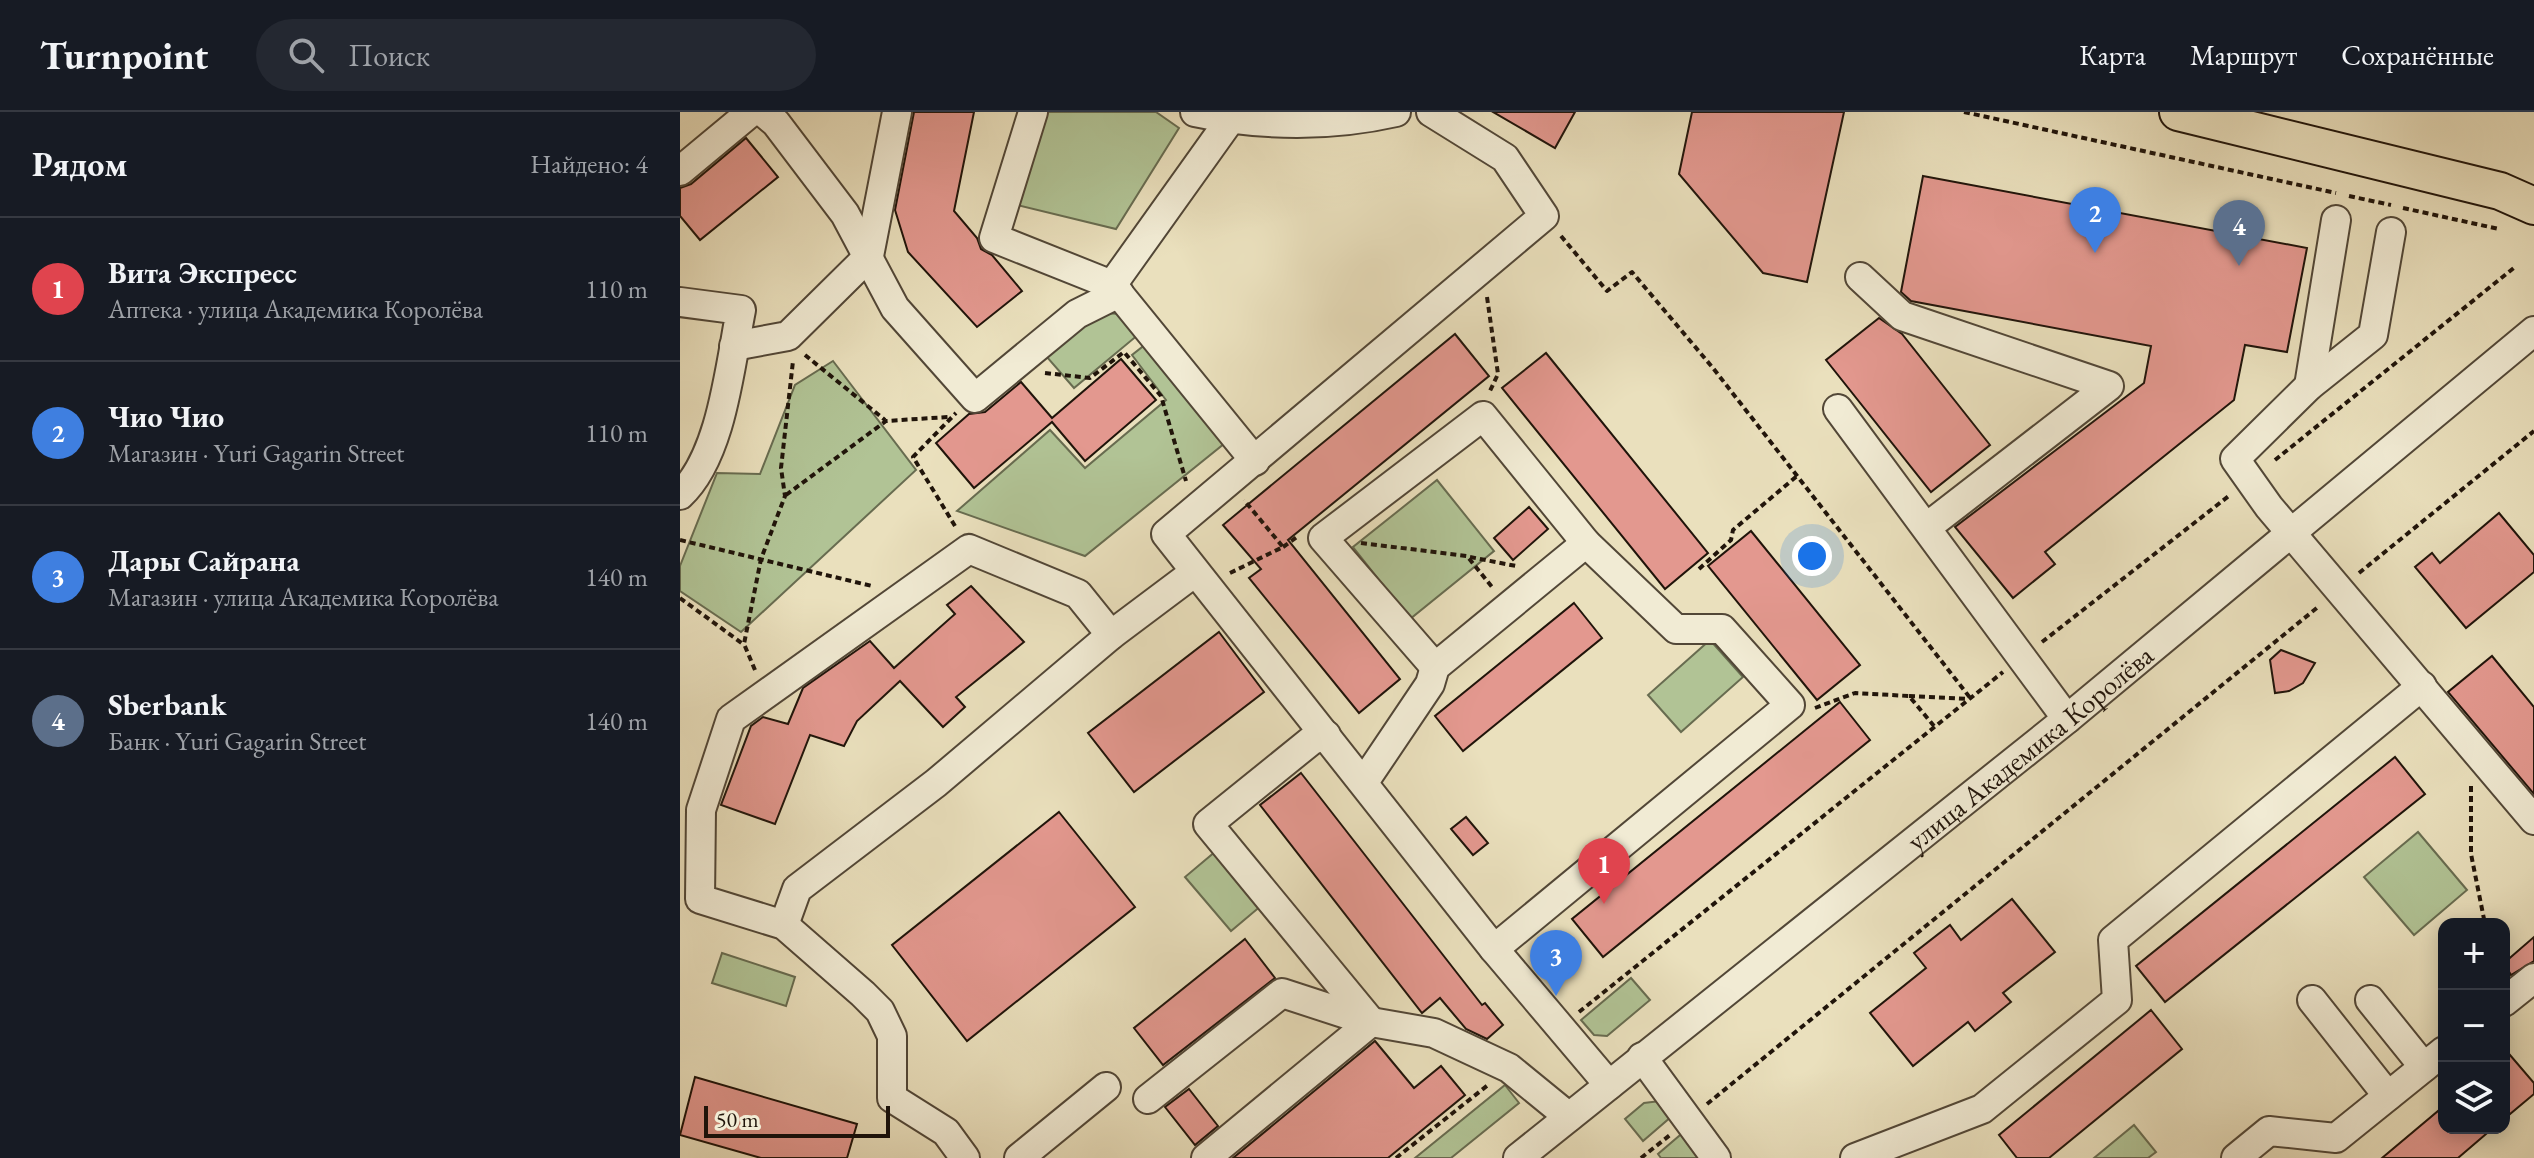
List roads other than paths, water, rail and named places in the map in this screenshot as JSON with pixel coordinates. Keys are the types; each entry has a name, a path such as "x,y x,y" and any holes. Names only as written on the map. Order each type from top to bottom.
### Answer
{"main road":[{"path":"2178,112 2500,191 2534,206"}],"street":[{"path":"680,171 751,112"},
{"path":"763,112 776,123 845,214 895,308 975,398 1077,314 1115,289 1232,117"},
{"path":"734,346 788,336 869,256 897,112"},
{"path":"1033,112 994,238 1115,289 1245,469"},
{"path":"1195,112 1281,123 1350,122 1396,112"},
{"path":"1431,112 1505,158 1544,216 1483,271 1166,534 1558,1029 1609,1085"},
{"path":"2309,386 2336,220"},
{"path":"2391,232 2373,335 2309,386 2235,459 2293,534 2534,820"},
{"path":"1860,277 1902,316 2109,386 1927,527"},
{"path":"680,302 741,310 718,425 694,482 680,495"},
{"name":"улица Академика Королёва","path":"1518,1158 2067,719 2534,331"},
{"path":"1838,409 2067,719"},
{"path":"1435,667 1323,538 1483,416 1586,543 1676,629 1722,629 1790,705 1494,949"},
{"path":"1364,782 1430,684 1435,667 1586,543"},
{"path":"965,1158 946,1132 882,1094 892,1036 880,1011 784,925 700,899 701,810 731,719 969,549 1078,594 1111,635"},
{"path":"784,925 797,889 936,783 1111,635 1202,580"},
{"path":"1855,1158 1904,1151 1982,1109 2117,1000 2113,940 2422,686"},
{"path":"1326,735 1312,740 1208,824 1371,1022"},
{"path":"2510,997 2534,978"},
{"path":"1148,1099 1282,993 1371,1022 1434,1033 1509,1068 1569,1117"},
{"path":"2312,1000 2388,1096"},
{"path":"2236,1158 2269,1131 2336,1138 2434,1059 2370,1000"},
{"path":"1206,1158 1371,1022"},
{"path":"1642,1057 1690,1118 1716,1158"},
{"path":"1019,1158 1106,1087"}],"place":[{"name":"Чио Чио","path":"2095,253"},
{"name":"Sberbank","path":"2239,266"},
{"name":"Вита Экспресс","path":"1604,904"},
{"name":"Дары Сайрана","path":"1556,996"}]}
